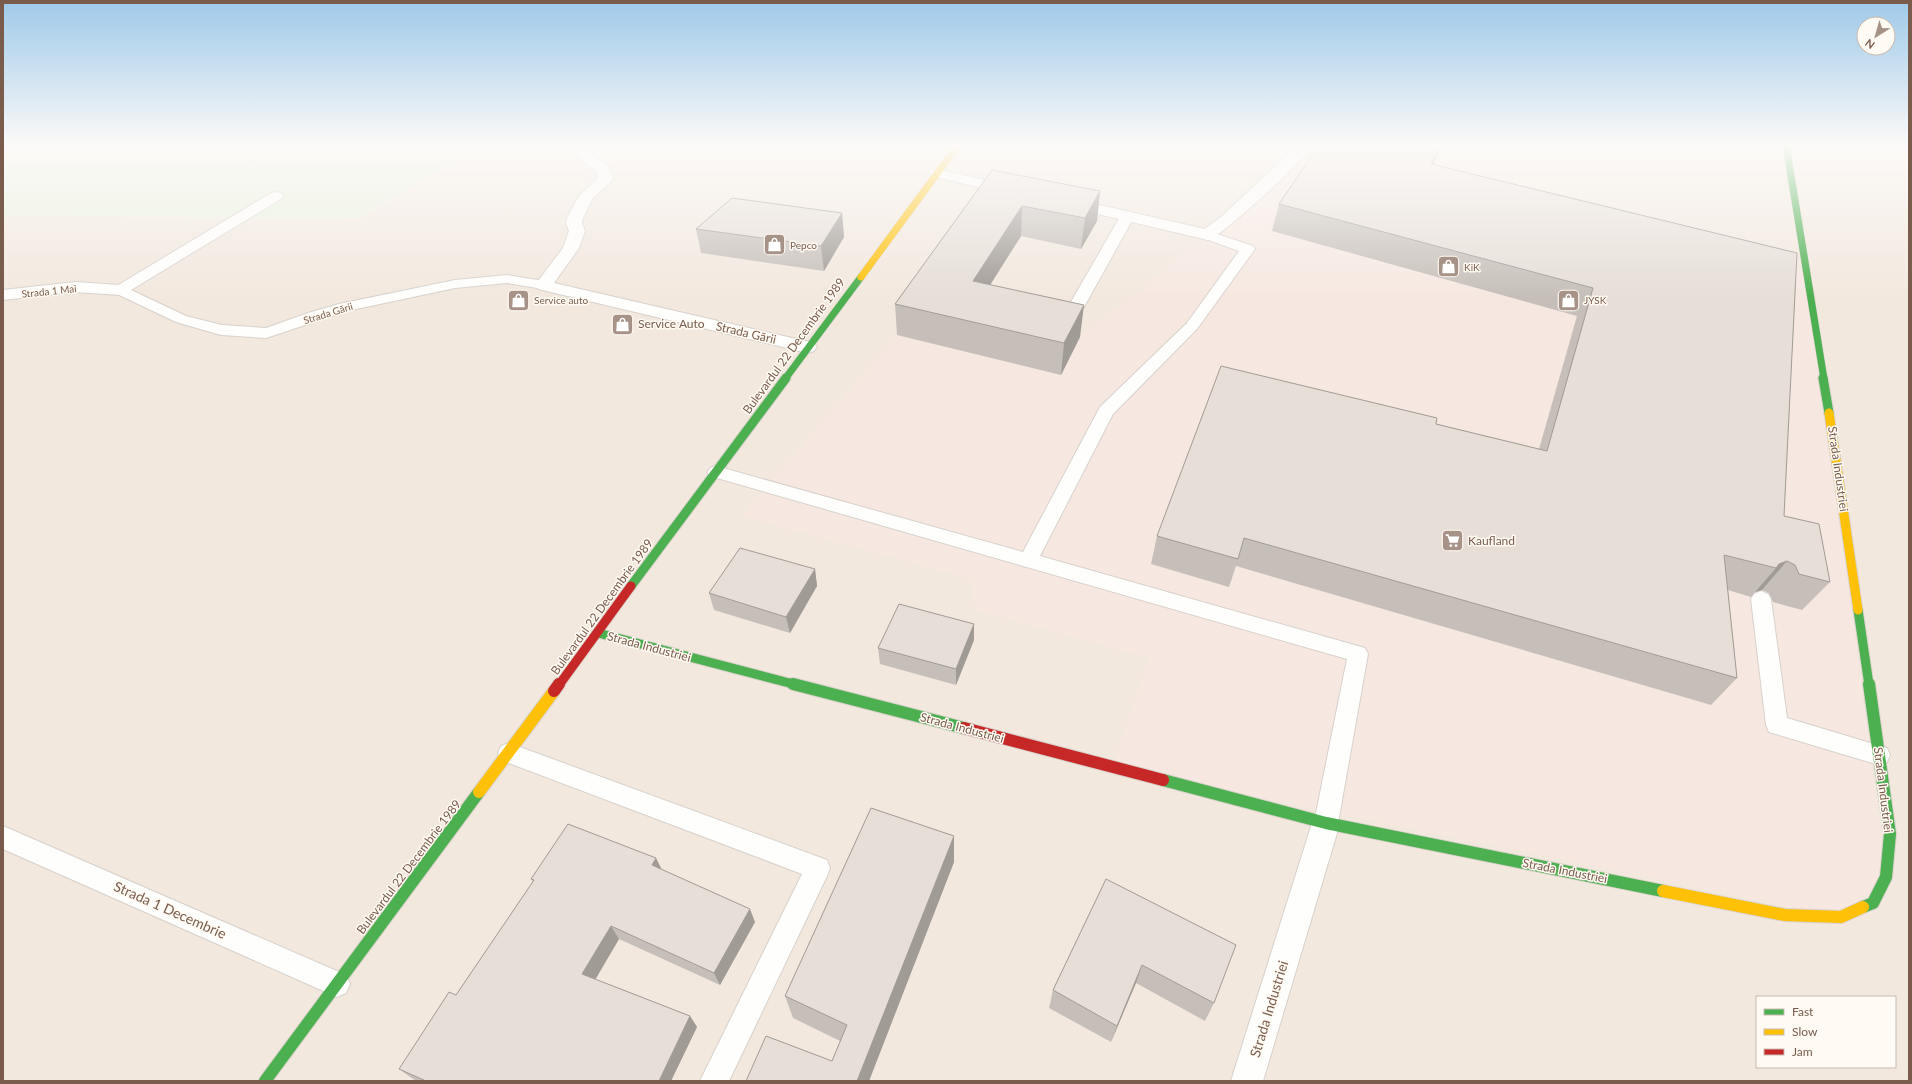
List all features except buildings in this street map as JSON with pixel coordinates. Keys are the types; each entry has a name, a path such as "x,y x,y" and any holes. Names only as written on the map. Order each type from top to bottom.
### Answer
{"street":[{"path":"544,285 571,248 577,231 574,223 575,218 587,196"},
{"name":"Bulevardul 22 Decembrie 1989","path":"265,1081 921,196"},
{"path":"1051,199 1208,235 1253,196"},
{"name":"Strada Industriei","path":"598,633 1326,823 1785,915 1841,917 1873,902 1886,877 1890,834 1826,390 1794,196"},
{"name":"Strada Gării","path":"544,285 808,347"},
{"name":"Strada 1 Mai","path":"3,296 75,287 120,290"},
{"name":"Strada Industriei","path":"1247,1081 1326,823"}],"lane":[{"path":"120,290 276,196"},
{"path":"1076,306 1127,217"},
{"path":"1028,561 1106,411 1192,326 1248,249 1208,235"},
{"name":"Strada Gării","path":"120,290 181,319 221,330 266,333 284,328 313,316 344,307 455,284 507,279 544,285"},
{"path":"716,472 1358,654 1326,823"},
{"path":"1761,599 1777,725 1879,755"},
{"path":"509,753 818,868 714,1081"},
{"name":"Strada 1 Decembrie","path":"3,837 337,984"}],"shaded area":[{"path":"396,196 1909,196 1909,1081 3,1081 3,215 359,218"},
{"path":"1251,196 1511,196 1808,274 1886,877 1841,917 1112,767 1149,658 975,610 971,579 741,516 897,335 1061,375 1080,337 1208,235"}],"green space":[{"path":"3,196 396,196 359,218 3,215"}],"traffic: fast":[{"path":"1794,196 1829,413"},
{"path":"631,586 861,277"},
{"path":"1858,610 1890,834 1886,877 1873,903 1863,907"},
{"path":"598,633 964,728"},
{"path":"1163,780 1326,823 1663,891"},
{"path":"265,1081 479,792"}],"traffic: slow":[{"path":"861,277 921,196"},
{"path":"1829,413 1858,610"},
{"path":"479,792 554,691"},
{"path":"1663,891 1785,915 1841,917 1863,907"}],"traffic: jam":[{"path":"554,691 631,586"},
{"path":"964,728 1163,780"}],"place":[{"name":"Pepco","path":"774,245"},
{"name":"KiK","path":"1448,267"},
{"name":"Service auto","path":"518,300"},
{"name":"JYSK","path":"1568,300"},
{"name":"Service Auto","path":"623,324"},
{"name":"Kaufland","path":"1453,541"}]}
